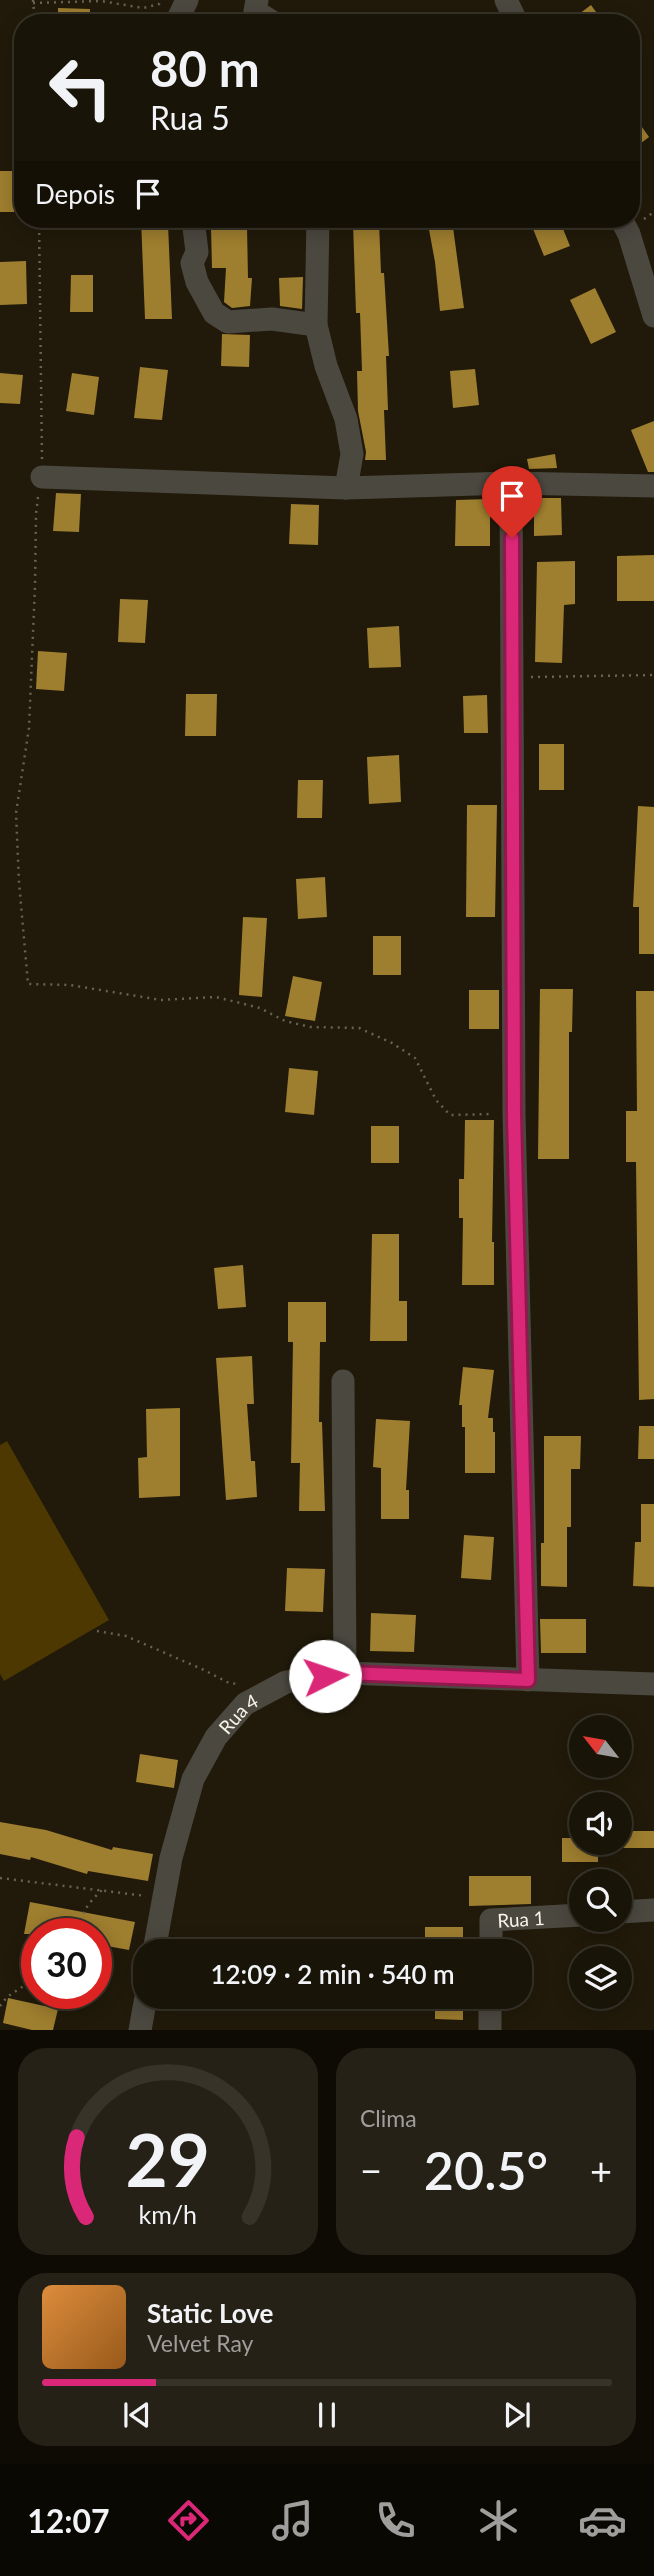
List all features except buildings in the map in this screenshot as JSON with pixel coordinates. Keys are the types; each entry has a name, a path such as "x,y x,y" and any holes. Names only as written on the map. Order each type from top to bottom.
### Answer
{"street":[{"path":"194,228 197,252 192,262 197,282 214,313 228,322 272,319 316,325"},
{"path":"318,228 316,325 326,366 346,419 352,454 346,488"},
{"path":"626,228 654,316"},
{"path":"42,477 346,488 511,483 654,486"},
{"path":"511,483 514,1114 528,1680"},
{"path":"343,1381 345,1673"},
{"name":"Rua 4","path":"156,1939 171,1858 193,1779 216,1737 245,1704 286,1682 345,1673 654,1684"},
{"path":"632,1911 654,1910"},
{"name":"Rua 1","path":"491,1939 491,1920 569,1916"},
{"path":"140,2030 144,2009"},
{"path":"490,2009 490,2030"}],"path":[{"path":"33,2 101,1 143,8 159,4 162,0"},
{"path":"39,228 42,477 36,514 29,728 16,813 28,984 70,985 161,1000 216,997 260,1008 285,1021 310,1027 359,1028 392,1043 415,1058 436,1100 450,1115 514,1114"},
{"path":"512,677 654,675"},
{"path":"97,1631 126,1636 229,1683 246,1685"},
{"path":"0,1878 163,1899"},
{"path":"80,1918 87,1904 102,1890"},
{"path":"0,2006 21,1988"}],"shaded area":[{"path":"7,1441 109,1620 4,1681 0,1674 0,1445"}],"route":[{"path":"325,1676 345,1673 528,1680 514,1114 512,538"}]}
